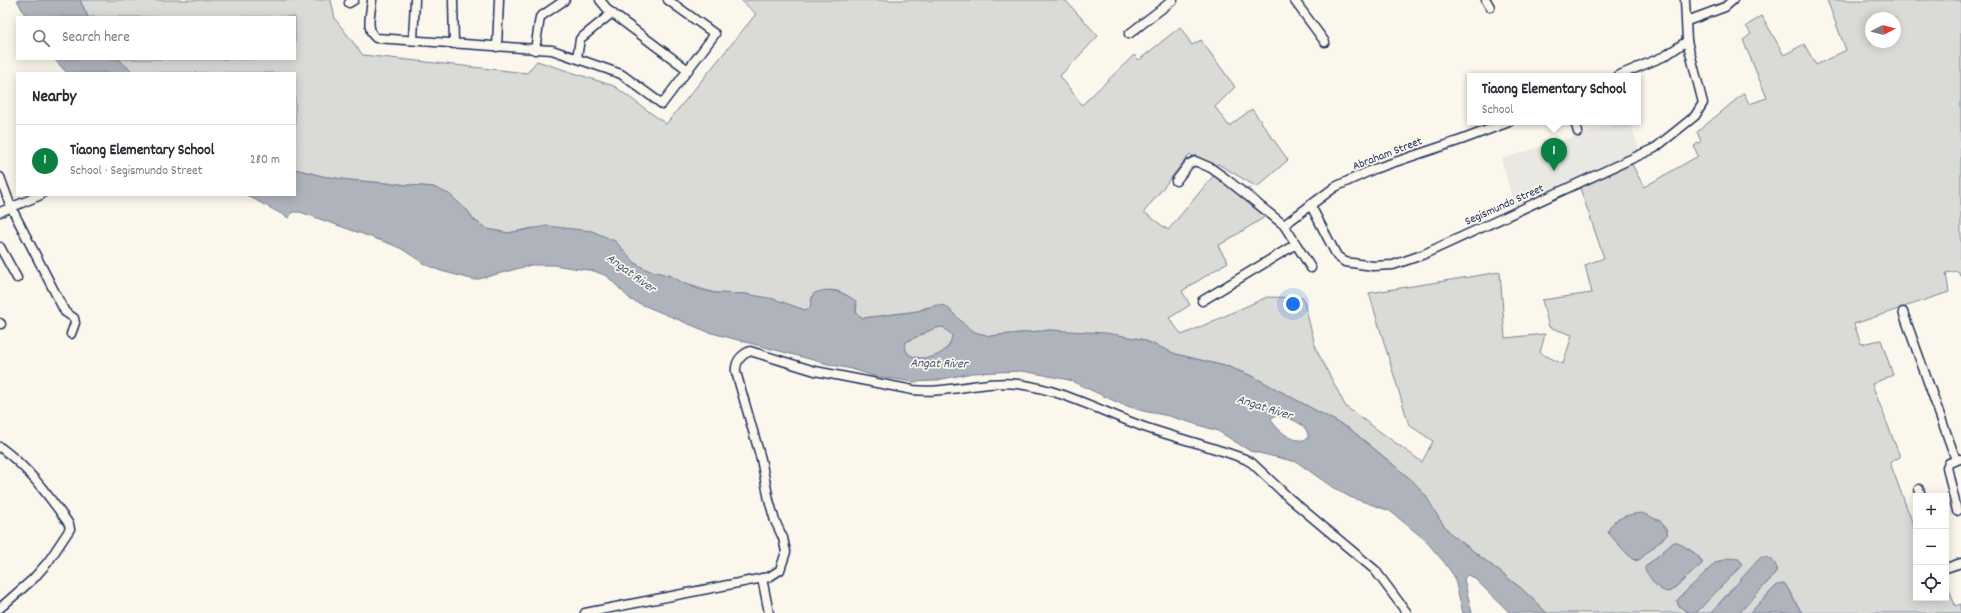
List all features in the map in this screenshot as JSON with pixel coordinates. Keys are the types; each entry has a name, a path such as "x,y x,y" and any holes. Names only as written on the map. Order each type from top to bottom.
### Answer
{"street":[{"path":"372,0 370,28 372,35 376,38 552,50 621,74 662,104 715,34 668,0"},
{"path":"413,40 414,0"},
{"path":"453,0 454,44"},
{"path":"497,47 499,0"},
{"path":"535,50 540,17 565,0"},
{"path":"600,0 612,13 688,70"},
{"path":"1129,34 1173,0"},
{"path":"1294,0 1325,42"},
{"path":"1624,73 1665,56 1687,41 1685,0"},
{"path":"1687,21 1725,8 1733,0"},
{"path":"576,58 580,39 612,13"},
{"name":"Segismundo Street","path":"1310,204 1337,256 1345,262 1373,266 1393,265 1422,255 1655,148 1680,129 1695,116 1703,103 1687,41"},
{"name":"Abraham Street","path":"1284,225 1335,186 1374,169 1501,125"},
{"path":"1576,125 1578,132"},
{"path":"1176,181 1189,164 1195,161 1211,168 1284,225 1311,268"},
{"path":"0,177 11,207 65,312 74,318 75,323 71,334"},
{"path":"0,212 38,196"},
{"path":"1202,301 1296,244"},
{"path":"0,247 17,278"},
{"path":"1903,312 1959,459 1949,463 1947,466 1957,511"},
{"path":"585,613 769,577 780,570 786,552 783,538 775,521 769,500 761,459 735,366 743,354 750,351 815,370 913,390 928,391 996,383 1037,387 1074,398 1146,427 1245,459 1252,463 1352,552 1375,570 1407,613"},
{"path":"0,448 27,470 40,484 69,524 70,529 48,562 33,579 0,608"},
{"path":"1949,567 1961,563"},
{"path":"762,578 769,613"}],"shaded area":[{"path":"80,0 331,0 335,19 363,55 527,73 537,61 614,86 666,124 756,14 741,0 1065,0 1098,36 1060,76 1082,105 1134,55 1139,60 1180,27 1192,45 1201,40 1235,87 1215,107 1229,126 1252,109 1288,160 1257,187 1218,164 1210,172 1190,154 1144,212 1168,230 1214,175 1250,189 1273,212 1218,246 1228,262 1182,291 1190,305 1169,318 1182,335 1267,297 1303,298 1316,349 1346,407 1422,462 1433,441 1409,425 1369,293 1500,272 1505,338 1545,334 1540,353 1563,364 1572,335 1549,327 1542,300 1592,293 1585,265 1604,258 1578,182 1629,159 1644,187 1698,156 1694,146 1701,141 1697,132 1744,93 1749,104 1767,98 1743,40 1751,34 1746,26 1762,16 1784,55 1804,44 1816,65 1846,50 1827,0 1961,0 1961,277 1958,271 1946,273 1949,292 1854,324 1861,344 1881,340 1893,375 1872,384 1900,457 1890,463 1913,524 1913,601 1949,601 1949,588 1955,606 1961,604 1961,613 1802,613 1785,584 1776,586 1750,613 1739,613 1775,574 1733,587 1711,613 1696,613 1702,606 1720,560 1677,601 1678,605 1689,613 1547,613 1522,589 1450,533 1395,466 1350,429 1252,376 1229,367 1176,354 1141,339 1050,330 990,336 976,333 967,327 944,306 927,307 918,311 863,318 856,313 857,304 841,292 831,290 819,293 812,297 810,308 805,310 746,294 715,293 683,283 671,276 647,270 636,264 615,241 533,228 508,233 487,229 474,220 468,211 434,187 349,180 322,176 296,169 296,72 133,72 119,60 296,60 296,16 88,16","holes":["1634,514 1667,530 1667,535 1639,560 1635,561 1614,521","1674,542 1686,547 1700,559 1702,564 1671,591 1666,592 1645,567"]},
{"path":"1612,125 1631,125 1641,154 1516,210 1501,159"},
{"path":"943,327 952,335 947,348 942,352 929,358 914,357 908,354 905,348 905,342 935,328"}],"water":[{"path":"17,0 80,0 88,16 25,16"},
{"path":"55,60 119,60 133,72 66,72"},
{"name":"Angat River","path":"296,169 322,176 349,180 433,187 449,194 468,211 474,220 487,229 508,233 547,226 592,231 615,241 636,264 648,270 671,276 683,283 701,290 715,293 746,294 774,299 805,310 810,308 813,294 824,290 830,290 846,295 856,301 856,313 863,318 918,311 937,305 946,306 967,327 975,332 990,336 1050,330 1106,333 1141,339 1176,354 1229,367 1252,376 1350,429 1413,481 1426,496 1440,520 1450,533 1522,589 1547,613 1510,613 1473,577 1467,575 1464,579 1472,613 1463,613 1454,576 1444,562 1424,539 1390,511 1350,497 1332,487 1297,462 1250,451 1218,431 1169,416 1143,411 1121,404 1069,380 1022,371 972,373 933,381 913,382 874,376 708,332 631,300 607,276 594,271 553,265 531,265 475,280 441,271 426,265 402,249 388,243 300,212 292,212 289,218 248,196 296,196","holes":["943,327 952,335 947,348 936,356 929,358 914,357 908,354 905,348 906,342 935,328","1274,416 1296,421 1308,433 1308,438 1298,440 1287,436 1277,428 1271,419"]},
{"path":"1642,513 1660,521 1667,530 1667,535 1639,560 1632,559 1608,533 1610,528 1617,520 1632,514"},
{"path":"1674,542 1678,542 1698,556 1702,564 1671,591 1667,592 1663,591 1656,585 1645,570 1645,567"},
{"path":"1762,557 1768,558 1774,562 1777,569 1775,574 1739,613 1711,613 1758,560"},
{"path":"1728,558 1739,559 1742,565 1696,613 1687,611 1678,604 1677,601 1679,598 1715,563"},
{"path":"1785,584 1802,613 1750,613 1776,586"}],"place":[{"name":"Tiaong Elementary School","path":"1554,171"}]}
